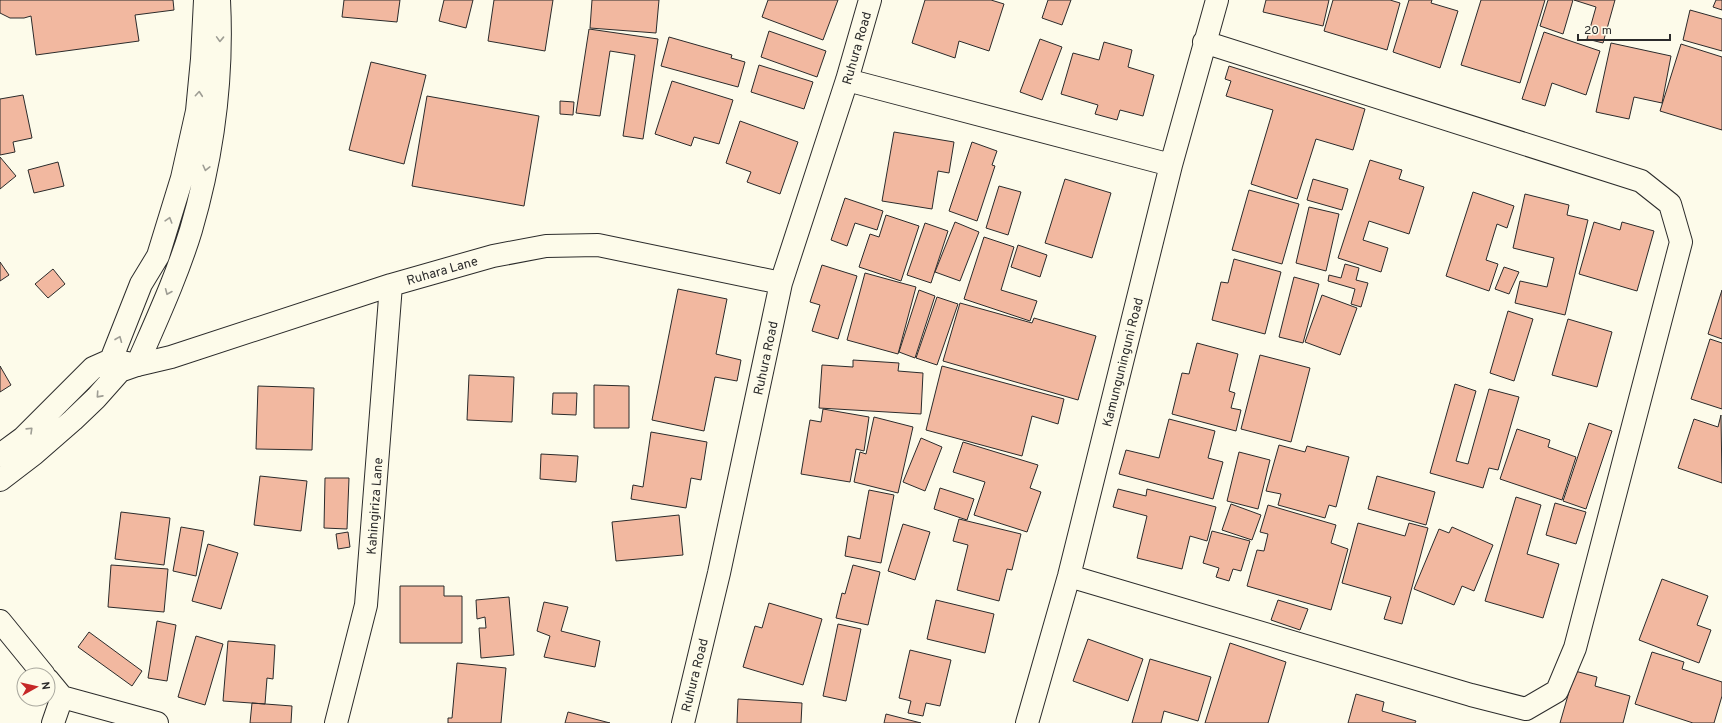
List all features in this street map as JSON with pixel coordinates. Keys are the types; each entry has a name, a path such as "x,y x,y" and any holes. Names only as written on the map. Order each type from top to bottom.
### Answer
{"street":[{"path":"0,454 23,438 93,368 110,360 141,284 158,256 182,178 197,111 202,59 205,0"},
{"path":"0,480 34,454 73,420 96,398 120,371 137,365 172,282 190,231 208,161 218,90 220,24 219,0"},
{"name":"Ruhura Road","path":"683,723 719,573 781,283 847,80 870,0"},
{"name":"Kamunguninguni Road","path":"1027,723 1069,576 1171,165 1204,42 1217,0"},
{"path":"1069,576 1471,695 1526,709 1557,691 1575,648 1681,242 1670,204 1641,181 1204,42"},
{"path":"847,80 1171,165"},
{"name":"Ruhara Lane","path":"110,360 137,365 178,354 391,285 493,256 546,246 598,245 781,283"},
{"name":"Kahingiriza Lane","path":"336,723 366,605 391,285"},
{"path":"0,621 37,667"},
{"path":"56,690 62,697 157,723"},
{"path":"53,723 62,697"}],"building":[{"path":"0,0 173,0 174,10 135,15 139,41 36,55 31,16 24,18 10,18 0,13"},
{"path":"344,0 400,0 397,22 342,17"},
{"path":"444,0 473,0 466,28 439,21"},
{"path":"494,0 553,0 545,51 488,41"},
{"path":"592,0 659,0 656,33 590,28"},
{"path":"768,0 838,0 823,40 762,17"},
{"path":"925,0 991,0 1004,4 989,51 959,41 955,58 912,43"},
{"path":"1048,0 1071,0 1062,25 1042,18"},
{"path":"1266,0 1329,0 1323,26 1263,12"},
{"path":"1333,0 1390,0 1400,3 1387,50 1324,31"},
{"path":"1409,0 1432,0 1431,3 1458,11 1440,68 1393,52"},
{"path":"1481,0 1545,0 1520,83 1461,65"},
{"path":"1548,0 1573,0 1563,34 1540,26"},
{"path":"1574,0 1615,0 1603,43 1587,39 1596,7"},
{"path":"1716,0 1722,0 1722,10 1713,7"},
{"path":"1690,10 1722,19 1722,51 1683,40"},
{"path":"589,29 658,39 643,139 623,136 635,55 610,51 600,116 576,113"},
{"path":"769,31 826,51 817,77 761,57"},
{"path":"1544,32 1600,51 1586,95 1552,83 1545,106 1522,99"},
{"path":"669,37 732,55 731,58 745,62 738,87 661,66"},
{"path":"1040,39 1062,47 1042,100 1020,92"},
{"path":"1104,42 1132,50 1128,67 1154,75 1143,116 1120,110 1117,120 1095,114 1098,105 1061,94 1073,53 1099,60"},
{"path":"1611,43 1671,56 1662,103 1634,97 1629,119 1596,112"},
{"path":"1681,44 1722,57 1722,130 1660,111"},
{"path":"371,62 426,75 404,164 349,150"},
{"path":"759,65 813,82 804,109 751,92"},
{"path":"1229,66 1365,109 1353,150 1316,139 1297,199 1251,184 1273,110 1226,96 1231,81 1225,79"},
{"path":"672,81 733,100 719,144 694,137 691,146 655,134"},
{"path":"23,95 32,138 13,142 15,152 0,155 0,99"},
{"path":"427,96 539,116 524,206 412,186"},
{"path":"560,101 574,102 573,115 560,114"},
{"path":"740,121 798,142 780,194 747,182 751,172 726,163"},
{"path":"894,132 954,142 949,173 938,171 932,209 882,201"},
{"path":"972,142 997,151 992,165 995,166 977,221 949,211"},
{"path":"0,157 16,176 0,189"},
{"path":"1370,160 1402,170 1399,179 1424,187 1409,234 1369,221 1363,240 1388,248 1381,272 1338,258"},
{"path":"58,162 64,186 34,193 28,170"},
{"path":"1065,179 1111,193 1092,258 1045,243"},
{"path":"1313,179 1348,189 1342,210 1307,200"},
{"path":"999,186 1021,192 1008,235 986,228"},
{"path":"1249,190 1299,204 1282,264 1232,250"},
{"path":"1473,192 1514,206 1507,228 1497,224 1486,260 1498,264 1489,291 1446,276"},
{"path":"1525,194 1569,205 1567,215 1588,220 1565,315 1515,303 1520,281 1547,287 1554,258 1513,248"},
{"path":"845,198 883,211 877,230 855,223 847,246 831,240"},
{"path":"1309,207 1339,214 1326,271 1296,263"},
{"path":"886,215 919,226 901,281 859,267 870,234 879,237"},
{"path":"955,222 979,232 960,281 935,272"},
{"path":"1594,222 1620,230 1622,222 1654,231 1637,291 1579,274"},
{"path":"925,223 948,231 931,283 907,275"},
{"path":"984,237 1014,247 1001,290 1037,301 1030,321 964,299"},
{"path":"1018,245 1047,255 1040,277 1011,267"},
{"path":"1234,259 1281,272 1265,334 1212,320 1221,282 1228,283"},
{"path":"0,262 9,275 0,281"},
{"path":"1345,264 1359,268 1356,280 1368,283 1361,307 1351,304 1355,289 1328,281 1329,275 1341,278"},
{"path":"822,265 857,276 838,339 812,331 820,305 810,302"},
{"path":"1504,267 1519,272 1509,294 1495,289"},
{"path":"53,269 65,284 48,298 35,284"},
{"path":"865,273 916,287 898,354 847,340"},
{"path":"1294,277 1319,284 1303,343 1279,337"},
{"path":"678,289 727,299 716,354 741,360 737,381 715,377 704,431 652,420"},
{"path":"919,290 935,296 915,358 899,352"},
{"path":"1722,290 1722,339 1708,334"},
{"path":"1322,295 1357,308 1340,355 1305,342"},
{"path":"937,297 958,304 937,365 916,358"},
{"path":"960,303 1032,323 1034,318 1096,336 1078,400 943,361"},
{"path":"1508,311 1533,319 1514,381 1490,373"},
{"path":"1568,319 1612,332 1597,387 1552,375"},
{"path":"1710,339 1722,343 1722,409 1691,399"},
{"path":"1197,343 1238,354 1229,391 1235,393 1231,408 1241,410 1236,431 1172,414 1182,373 1189,374"},
{"path":"1260,355 1310,368 1291,442 1241,429"},
{"path":"853,360 899,363 898,371 923,373 921,414 819,408 822,365 853,367"},
{"path":"0,366 11,385 0,392"},
{"path":"942,366 1064,399 1058,424 1032,416 1022,456 926,430"},
{"path":"469,375 514,377 512,422 467,420"},
{"path":"1455,384 1476,391 1456,461 1468,464 1489,389 1519,397 1498,470 1489,468 1483,488 1430,473"},
{"path":"594,385 629,386 629,428 594,428"},
{"path":"258,386 314,388 312,450 256,449"},
{"path":"553,393 577,393 576,415 552,414"},
{"path":"823,409 869,417 864,451 856,449 850,482 801,474 810,420 821,422"},
{"path":"1721,415 1722,483 1678,468 1694,419 1718,427"},
{"path":"874,417 913,427 898,493 854,482 860,452 866,454"},
{"path":"1169,419 1215,431 1208,458 1223,462 1213,499 1119,474 1126,450 1159,458"},
{"path":"1589,423 1612,431 1586,509 1563,501"},
{"path":"1517,429 1550,440 1548,447 1576,457 1562,500 1500,479"},
{"path":"651,432 707,442 701,480 691,478 686,508 631,499 633,485 643,487"},
{"path":"921,438 942,447 925,491 903,482"},
{"path":"963,442 1038,465 1030,488 1041,492 1027,532 974,515 985,482 953,472"},
{"path":"1279,445 1305,452 1307,446 1349,457 1336,507 1329,505 1325,518 1278,505 1281,494 1266,491"},
{"path":"1239,452 1270,460 1258,509 1227,501"},
{"path":"541,454 578,456 576,482 540,479"},
{"path":"260,476 307,481 301,531 254,525"},
{"path":"1377,476 1435,492 1426,525 1368,509"},
{"path":"325,478 349,478 347,529 324,528"},
{"path":"940,488 974,499 967,520 934,509"},
{"path":"1118,489 1146,496 1147,489 1216,507 1207,541 1190,536 1182,569 1137,558 1147,516 1113,507"},
{"path":"869,490 894,495 881,563 845,556 848,536 860,539"},
{"path":"1516,497 1541,505 1527,554 1559,564 1543,618 1485,601"},
{"path":"1555,503 1586,512 1576,544 1546,535"},
{"path":"1231,504 1261,515 1252,540 1222,530"},
{"path":"1268,505 1336,525 1331,543 1348,549 1331,610 1247,586 1257,550 1264,551 1268,534 1260,532"},
{"path":"121,512 170,518 164,565 115,559"},
{"path":"679,515 683,555 616,561 612,522"},
{"path":"959,519 1021,534 1012,570 1007,569 999,601 957,590 968,545 953,541"},
{"path":"1358,523 1405,536 1409,523 1428,528 1402,624 1384,619 1391,597 1342,583"},
{"path":"903,524 930,532 915,580 888,571"},
{"path":"181,527 204,531 196,576 173,571"},
{"path":"1452,527 1493,545 1474,591 1462,586 1454,605 1414,589 1439,529 1449,533"},
{"path":"1212,531 1250,541 1241,571 1233,569 1229,581 1216,577 1219,568 1203,563"},
{"path":"348,532 350,547 338,549 336,534"},
{"path":"208,544 238,553 221,609 192,601"},
{"path":"111,565 168,569 164,612 108,607"},
{"path":"853,565 880,572 868,625 836,618 842,593 845,594"},
{"path":"1662,579 1708,596 1697,625 1711,630 1699,663 1639,640"},
{"path":"400,586 444,586 444,596 462,596 462,643 400,643"},
{"path":"509,597 514,655 481,658 479,628 486,628 485,617 477,619 476,600"},
{"path":"936,600 994,614 985,653 927,639"},
{"path":"1278,600 1308,609 1300,630 1271,620"},
{"path":"544,602 568,607 561,631 600,641 595,667 544,657 550,636 537,631"},
{"path":"769,603 822,619 803,685 743,667 755,626 762,628"},
{"path":"157,621 176,625 167,681 148,678"},
{"path":"838,624 861,629 846,701 823,696"},
{"path":"89,632 142,671 132,686 78,647"},
{"path":"196,636 223,644 205,705 178,697"},
{"path":"1088,639 1143,659 1128,701 1073,681"},
{"path":"228,641 275,645 273,679 267,678 265,704 223,701"},
{"path":"1230,643 1286,662 1268,723 1205,723"},
{"path":"910,650 951,660 940,706 926,703 923,716 908,713 911,701 899,698"},
{"path":"1652,652 1684,662 1682,669 1722,682 1722,696 1714,723 1693,723 1635,704"},
{"path":"1150,659 1211,677 1198,721 1164,711 1161,723 1132,723"},
{"path":"457,663 506,668 501,723 448,723 448,718 452,718"},
{"path":"1575,671 1597,677 1595,686 1630,696 1623,723 1560,723"},
{"path":"1356,694 1384,702 1382,711 1416,721 1415,723 1348,723"},
{"path":"738,699 802,703 801,723 737,723"},
{"path":"252,703 292,706 291,723 250,723"},
{"path":"568,712 610,723 565,723"},
{"path":"886,714 921,723 884,723"}]}
